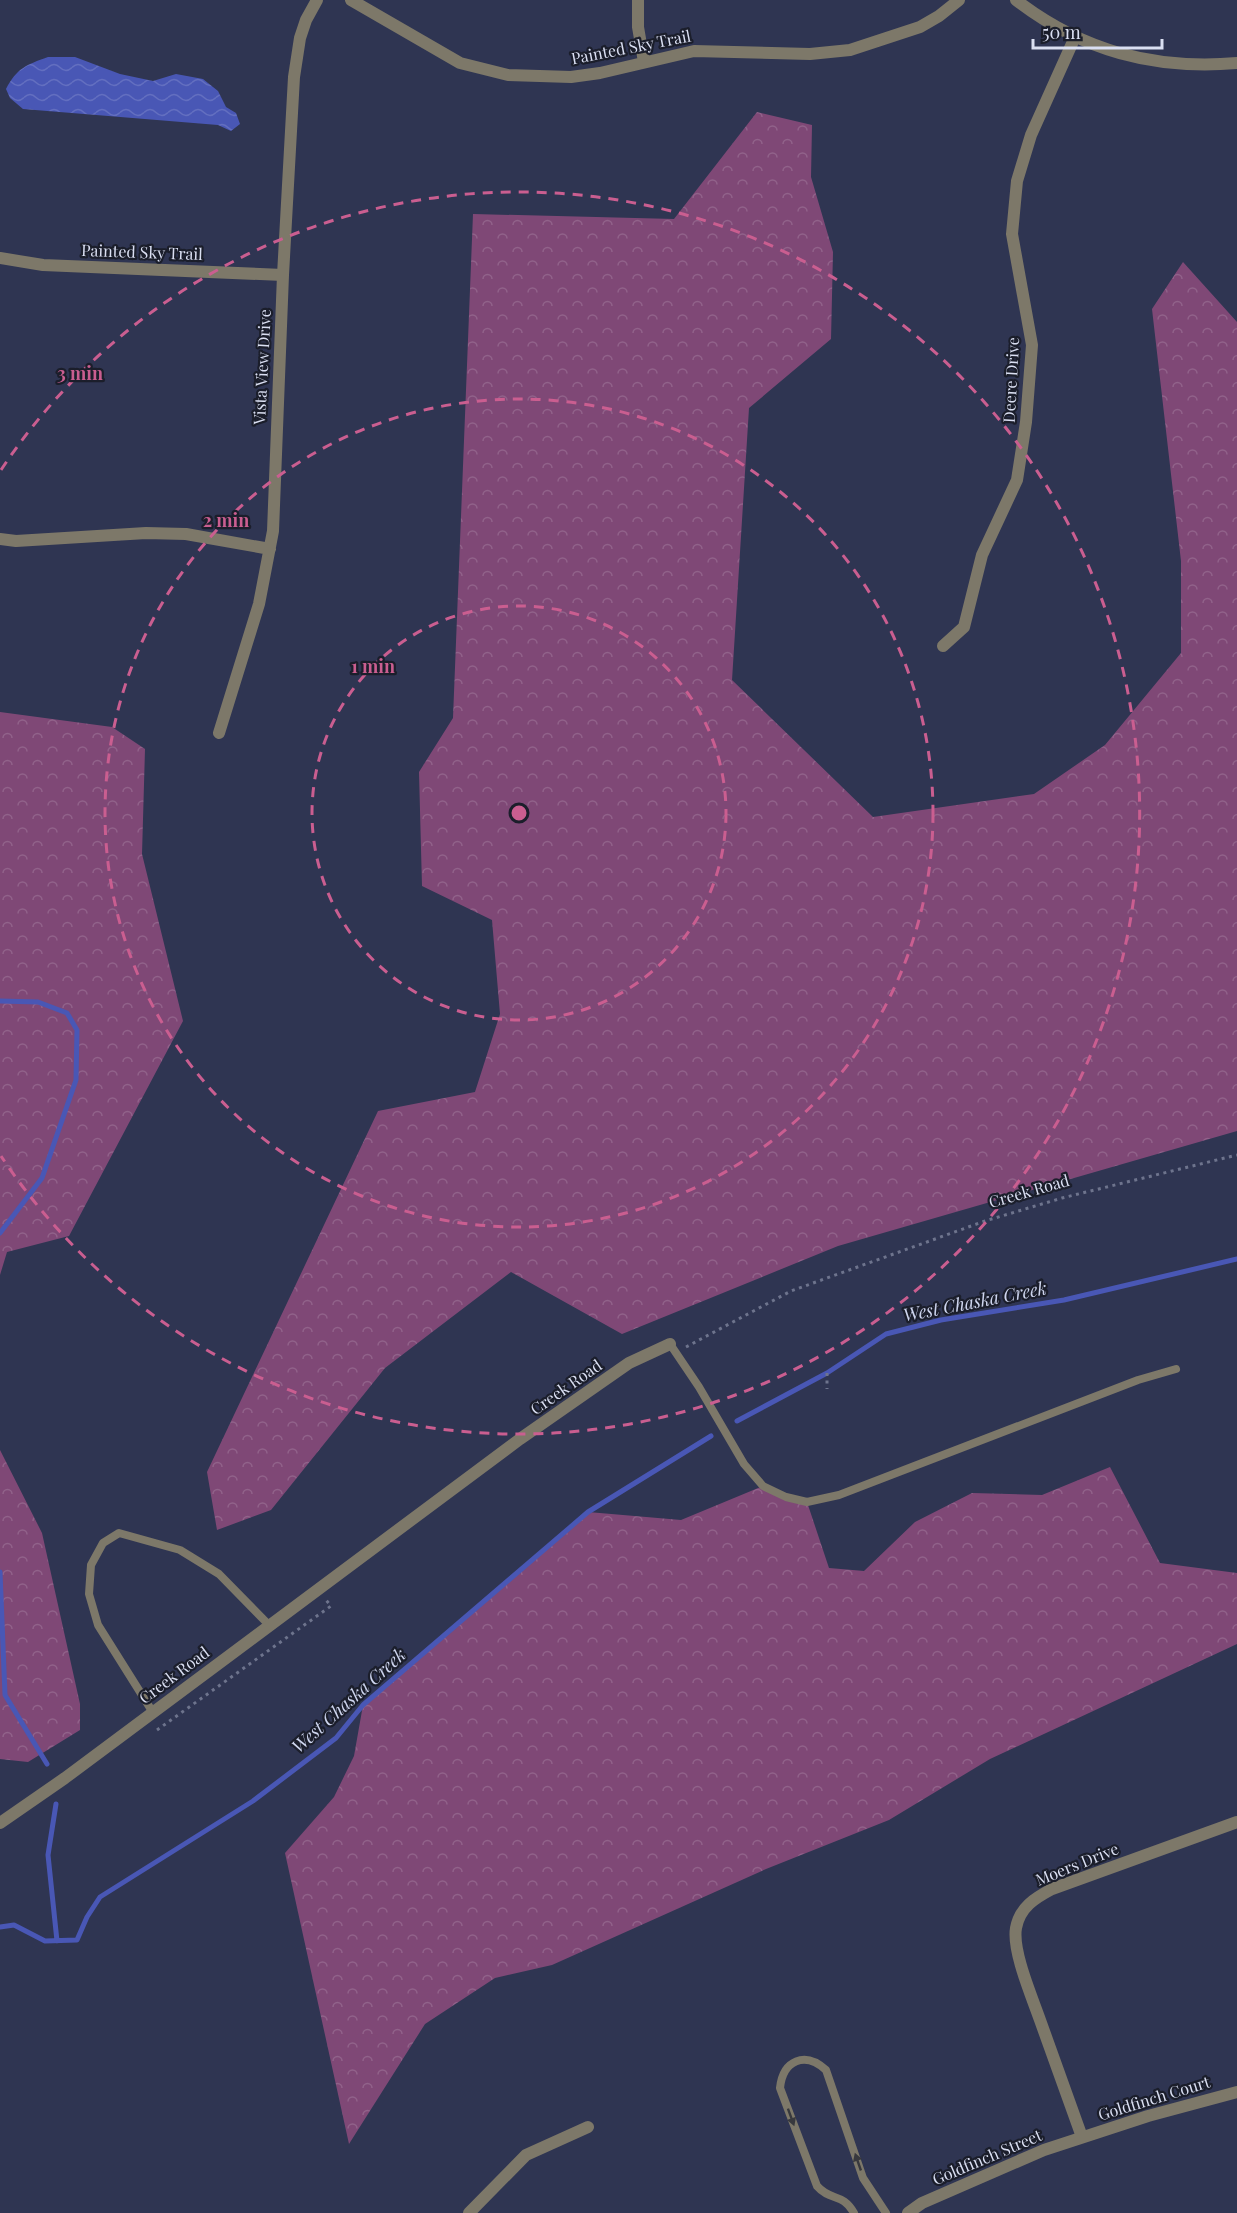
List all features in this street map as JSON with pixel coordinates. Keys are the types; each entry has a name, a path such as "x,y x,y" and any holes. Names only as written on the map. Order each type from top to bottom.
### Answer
{"street":[{"name":"Vista View Drive","path":"219,733 259,604 273,531 283,275 295,68 300,38 316,0"},
{"name":"Painted Sky Trail","path":"351,0 460,63 508,75 571,77 600,73 674,54 710,50 810,54 850,50 920,27 959,0"},
{"path":"638,0 638,27 644,62"},
{"path":"1016,0 1037,16 1075,37 1122,54 1154,62 1185,65 1237,63"},
{"name":"Deere Drive","path":"943,646 964,627 982,555 1017,480 1026,422 1032,345 1012,234 1017,181 1031,135 1075,37"},
{"name":"Painted Sky Trail","path":"0,258 43,265 283,275"},
{"path":"0,539 16,541 146,533 186,534 270,549"},
{"name":"Creek Road","path":"0,1823 520,1439 629,1363 670,1344"},
{"name":"Moers Drive","path":"1082,2138 1016,1944 1016,1928 1021,1914 1035,1899 1052,1889 1237,1822"},
{"name":"Goldfinch Court","path":"1082,2138 1148,2116 1237,2092"},
{"path":"469,2213 526,2155 588,2127"},
{"name":"Goldfinch Street","path":"908,2213 922,2203 1044,2150 1082,2138"}],"lane":[{"path":"670,1344 699,1387 744,1464 756,1478 763,1486 786,1497 807,1502 839,1495 1138,1380 1176,1369"},
{"path":"152,1711 98,1625 89,1594 91,1565 103,1543 119,1533 180,1550 219,1574 269,1625"},
{"path":"854,2213 848,2203 840,2198 825,2195 817,2186 780,2088 787,2067 797,2061 809,2060 818,2063 826,2070 863,2178 886,2213"}],"path":[{"name":"Creek Road","path":"670,1344 682,1349 791,1291 984,1221 1062,1198 1237,1155"},
{"path":"827,1372 827,1389"}],"green space":[{"path":"757,112 812,125 811,177 833,252 831,339 749,408 732,680 873,817 1034,794 1105,745 1181,653 1181,561 1152,309 1183,262 1237,322 1237,1131 838,1246 622,1334 511,1272 385,1368 271,1510 217,1530 207,1472 378,1111 475,1092 500,1014 492,920 422,886 419,772 453,718 473,214 674,219"},
{"path":"0,712 112,727 145,749 142,854 183,1021 69,1236 7,1252 0,1275"},
{"path":"0,1450 42,1533 80,1704 80,1730 28,1762 0,1759"},
{"path":"1110,1467 1160,1563 1237,1573 1237,1644 990,1759 889,1820 766,1869 552,1965 495,1978 425,2024 349,2144 285,1853 334,1797 354,1756 363,1705 588,1512 681,1520 763,1486 807,1502 829,1568 864,1571 915,1522 972,1493 1042,1495"}],"water":[{"path":"48,57 75,57 120,74 153,81 176,74 203,79 218,91 226,107 236,113 240,124 231,131 218,125 23,109 10,98 6,89 14,76 23,68"}],"waterway":[{"path":"0,1001 38,1002 67,1013 77,1030 76,1080 42,1178 0,1233"},
{"name":"West Chaska Creek","path":"737,1421 827,1373 886,1334 941,1320 1064,1300 1237,1259"},
{"name":"West Chaska Creek","path":"0,1927 14,1925 45,1941 77,1940 87,1917 100,1897 253,1801 336,1738 363,1705 588,1512 711,1436"},
{"path":"0,1572 5,1695 47,1764"},
{"path":"56,1804 48,1855 57,1941"}]}
